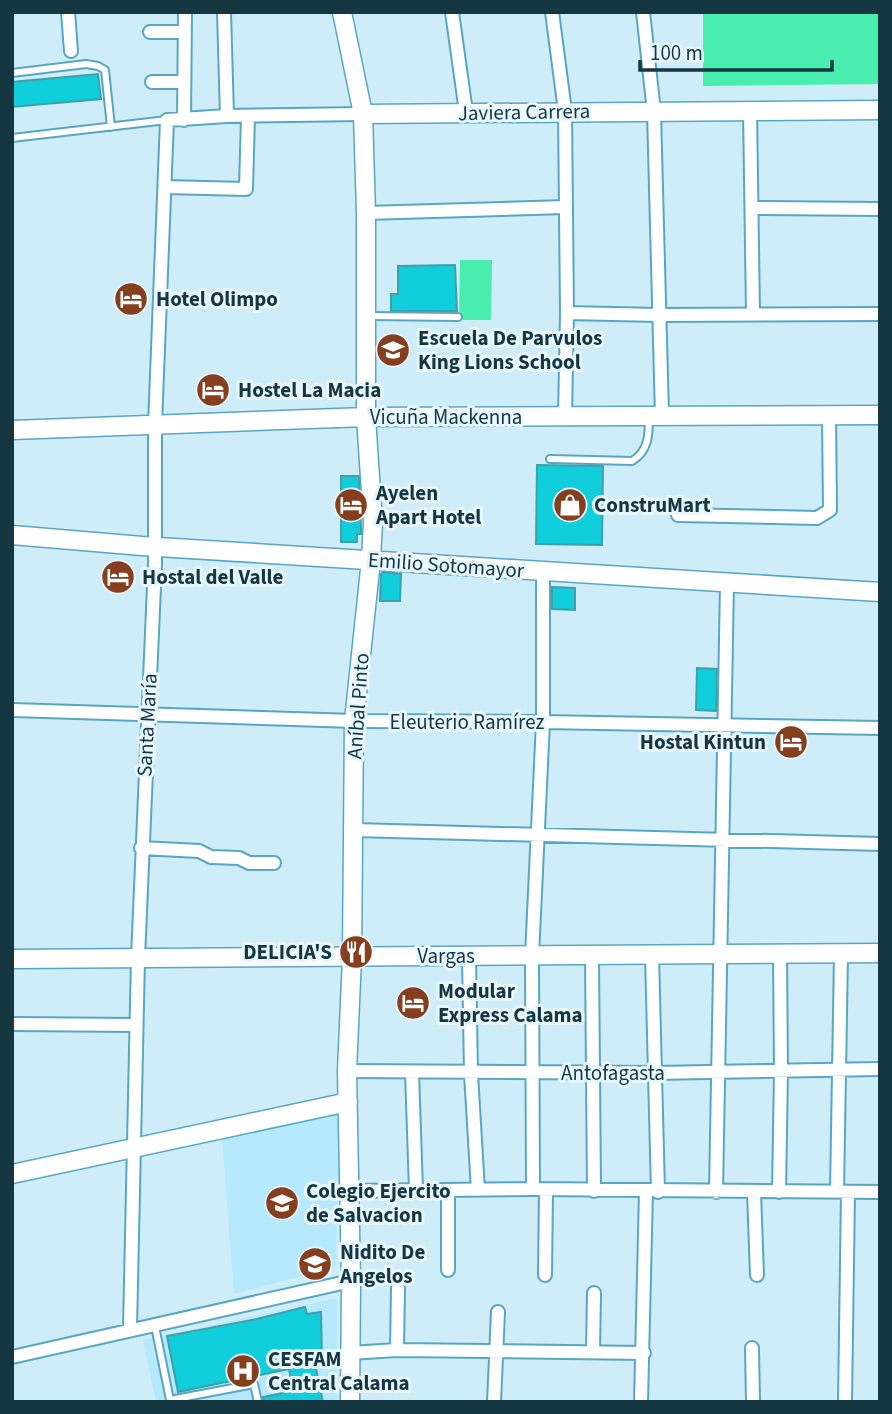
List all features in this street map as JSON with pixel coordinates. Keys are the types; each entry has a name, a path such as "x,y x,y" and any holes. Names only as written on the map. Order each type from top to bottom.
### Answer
{"street":[{"path":"68,12 71,51"},
{"path":"184,120 185,12"},
{"path":"224,12 227,116"},
{"name":"Aníbal Pinto","path":"342,12 363,114 366,417 373,522 354,721 352,957 347,1071 350,1402"},
{"path":"452,12 466,112"},
{"path":"552,12 565,111 565,416"},
{"path":"643,12 654,111 659,315 656,416"},
{"path":"150,32 184,32"},
{"path":"152,82 184,82"},
{"path":"750,109 753,314"},
{"name":"Javiera Carrera","path":"167,120 227,116 466,112 880,110"},
{"path":"165,187 246,189 248,116"},
{"name":"Santa María","path":"130,1329 141,848 155,546 155,425 167,120"},
{"path":"366,212 566,207"},
{"path":"752,208 880,209"},
{"path":"566,313 880,314"},
{"name":"Vicuña Mackenna","path":"12,430 366,417 880,415"},
{"path":"678,515 817,518 830,510 829,416"},
{"name":"Emilio Sotomayor","path":"12,535 880,592"},
{"path":"543,571 542,722 532,956 533,1073 545,1275"},
{"path":"716,1192 727,583"},
{"name":"Eleuterio Ramírez","path":"12,710 354,721 880,728"},
{"path":"354,830 880,845"},
{"path":"141,848 200,851 211,857 239,858 249,863 274,863"},
{"name":"Vargas","path":"12,959 880,953"},
{"path":"779,1192 782,1071 780,954"},
{"path":"841,954 839,1070 845,1402"},
{"path":"592,955 594,1191"},
{"path":"641,1402 655,1073 652,955"},
{"path":"469,956 471,1074 478,1190"},
{"path":"12,1024 136,1025"},
{"name":"Antofagasta","path":"347,1071 471,1074 880,1069"},
{"path":"412,1072 416,1191"},
{"path":"12,1174 348,1102"},
{"path":"350,1191 880,1192"},
{"path":"448,1191 449,1270"},
{"path":"754,1192 757,1276"},
{"path":"12,1357 351,1281"},
{"path":"397,1350 398,1288"},
{"path":"593,1352 594,1293"},
{"path":"494,1402 498,1312"},
{"path":"752,1349 753,1402"},
{"path":"350,1353 397,1350 644,1353"}],"lane":[{"path":"12,73 86,64 98,66 105,70 111,127"},
{"path":"12,138 167,120"},
{"path":"366,316 458,317"},
{"path":"550,459 632,461 642,454 656,416"},
{"path":"154,1324 170,1400 254,1384 258,1402"}],"shaded area":[{"name":"Colegio Ejercito de Salvacion","path":"343,1109 335,1267 234,1294 222,1139"},
{"name":"CESFAM Central Calama","path":"337,1298 337,1402 156,1402 143,1340"}],"green space":[{"path":"703,12 880,12 880,84 703,86"},
{"path":"460,260 492,260 491,320 459,320"}],"building":[{"path":"98,74 101,99 12,107 12,82"},
{"path":"455,265 457,311 391,311 391,294 398,294 398,266"},
{"name":"ConstruMart","path":"537,465 603,466 602,545 536,544"},
{"name":"Ayelen Apart Hotel","path":"341,476 359,476 361,534 357,534 357,542 341,542"},
{"path":"383,572 401,574 400,601 380,601"},
{"path":"552,587 575,588 575,610 552,609"},
{"path":"697,668 717,669 716,711 696,710"},
{"name":"CESFAM Central Calama","path":"305,1307 307,1314 321,1312 322,1357 314,1359 323,1402 264,1402 263,1397 293,1391 289,1369 178,1392 167,1336"}],"place":[{"name":"Hotel Olimpo","path":"131,299"},
{"name":"Escuela De Parvulos King Lions School","path":"393,350"},
{"name":"Hostel La Macia","path":"213,390"},
{"name":"Ayelen Apart Hotel","path":"351,505"},
{"name":"ConstruMart","path":"570,505"},
{"name":"Hostal del Valle","path":"118,577"},
{"name":"Hostal Kintun","path":"791,742"},
{"name":"DELICIA'S","path":"356,952"},
{"name":"Modular Express Calama","path":"413,1003"},
{"name":"Colegio Ejercito de Salvacion","path":"282,1203"},
{"name":"Nidito De Angelos","path":"315,1264"},
{"name":"CESFAM Central Calama","path":"243,1371"}]}
